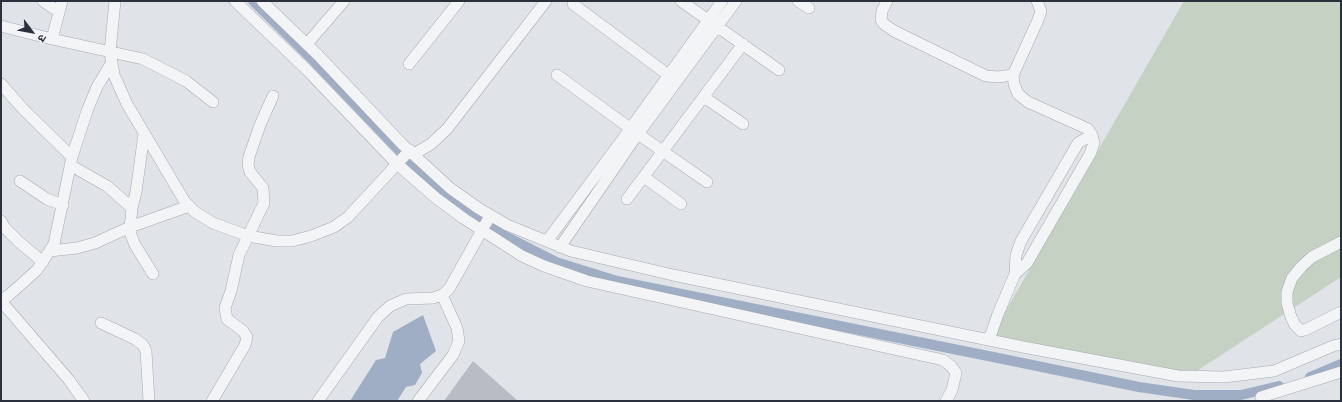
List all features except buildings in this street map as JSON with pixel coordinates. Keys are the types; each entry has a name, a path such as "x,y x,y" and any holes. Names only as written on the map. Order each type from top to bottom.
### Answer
{"street":[{"path":"44,1 60,6 52,39"},
{"path":"115,1 111,57 114,75 127,104 185,202 195,212 213,223 248,236 277,241 292,241 311,236 334,227 348,216 405,156 431,144 446,129 546,1"},
{"path":"235,1 308,71 405,156 478,208 486,223"},
{"path":"262,1 307,44 405,156 436,198 486,223 522,256 544,266 587,281 943,360 951,366 956,373 952,390 946,401"},
{"path":"307,44 344,1"},
{"path":"409,64 459,1"},
{"path":"682,1 779,70"},
{"path":"673,79 708,20 722,1"},
{"path":"547,241 635,131 673,79 718,27 736,1"},
{"path":"798,1 809,8"},
{"path":"887,1 882,11 881,20 884,24 894,30 986,76 998,77 1012,75"},
{"path":"1015,274 1027,263 1090,154 1094,143 1092,135 1088,129 1028,102 1018,94 1014,84 1012,75 1041,11 1038,1"},
{"path":"573,4 673,79"},
{"path":"1,26 52,39 111,57 143,59 186,81 212,102"},
{"path":"627,199 742,44"},
{"path":"84,401 55,363 1,300 9,295 31,275 43,262 54,244 71,161 92,99 111,57"},
{"path":"557,75 708,182"},
{"path":"1,84 71,161 107,186 132,208"},
{"path":"212,401 245,346 247,337 243,331 228,319 225,314 225,308 231,291 239,255 264,202 263,188 250,172 248,165 249,157 260,125 273,96"},
{"path":"704,96 743,124"},
{"path":"560,246 635,131"},
{"path":"144,134 130,227 134,245 153,274"},
{"path":"989,340 1015,274 1016,255 1021,241 1078,144 1092,135"},
{"path":"644,177 680,204"},
{"path":"20,181 47,199 63,205"},
{"path":"50,251 77,248 95,243 130,227 189,206"},
{"path":"1,221 4,227 14,237 43,262"},
{"path":"486,223 506,225 571,251 673,275 989,340 1178,376 1224,377 1274,371 1341,344"},
{"path":"318,401 378,317 390,306 406,299 433,298 442,295 449,289 486,223"},
{"path":"1341,242 1312,257 1302,266 1292,278 1287,292 1287,303 1295,326 1301,331 1341,312"},
{"path":"418,401 453,355 459,341 457,328 442,295"},
{"path":"101,323 134,339 142,345 146,351 149,401"},
{"path":"1261,397 1275,397 1341,372"}],"green space":[{"path":"1184,1 1341,1 1341,277 1189,376 989,340"}],"water":[{"path":"423,315 436,351 420,364 422,373 415,385 406,387 397,401 350,401 376,360 385,358 393,332"}],"waterway":[{"path":"253,1 433,183 479,220 503,235 556,262 617,281 1139,387 1194,395 1241,395 1279,386"},
{"path":"1310,377 1341,364"}]}
